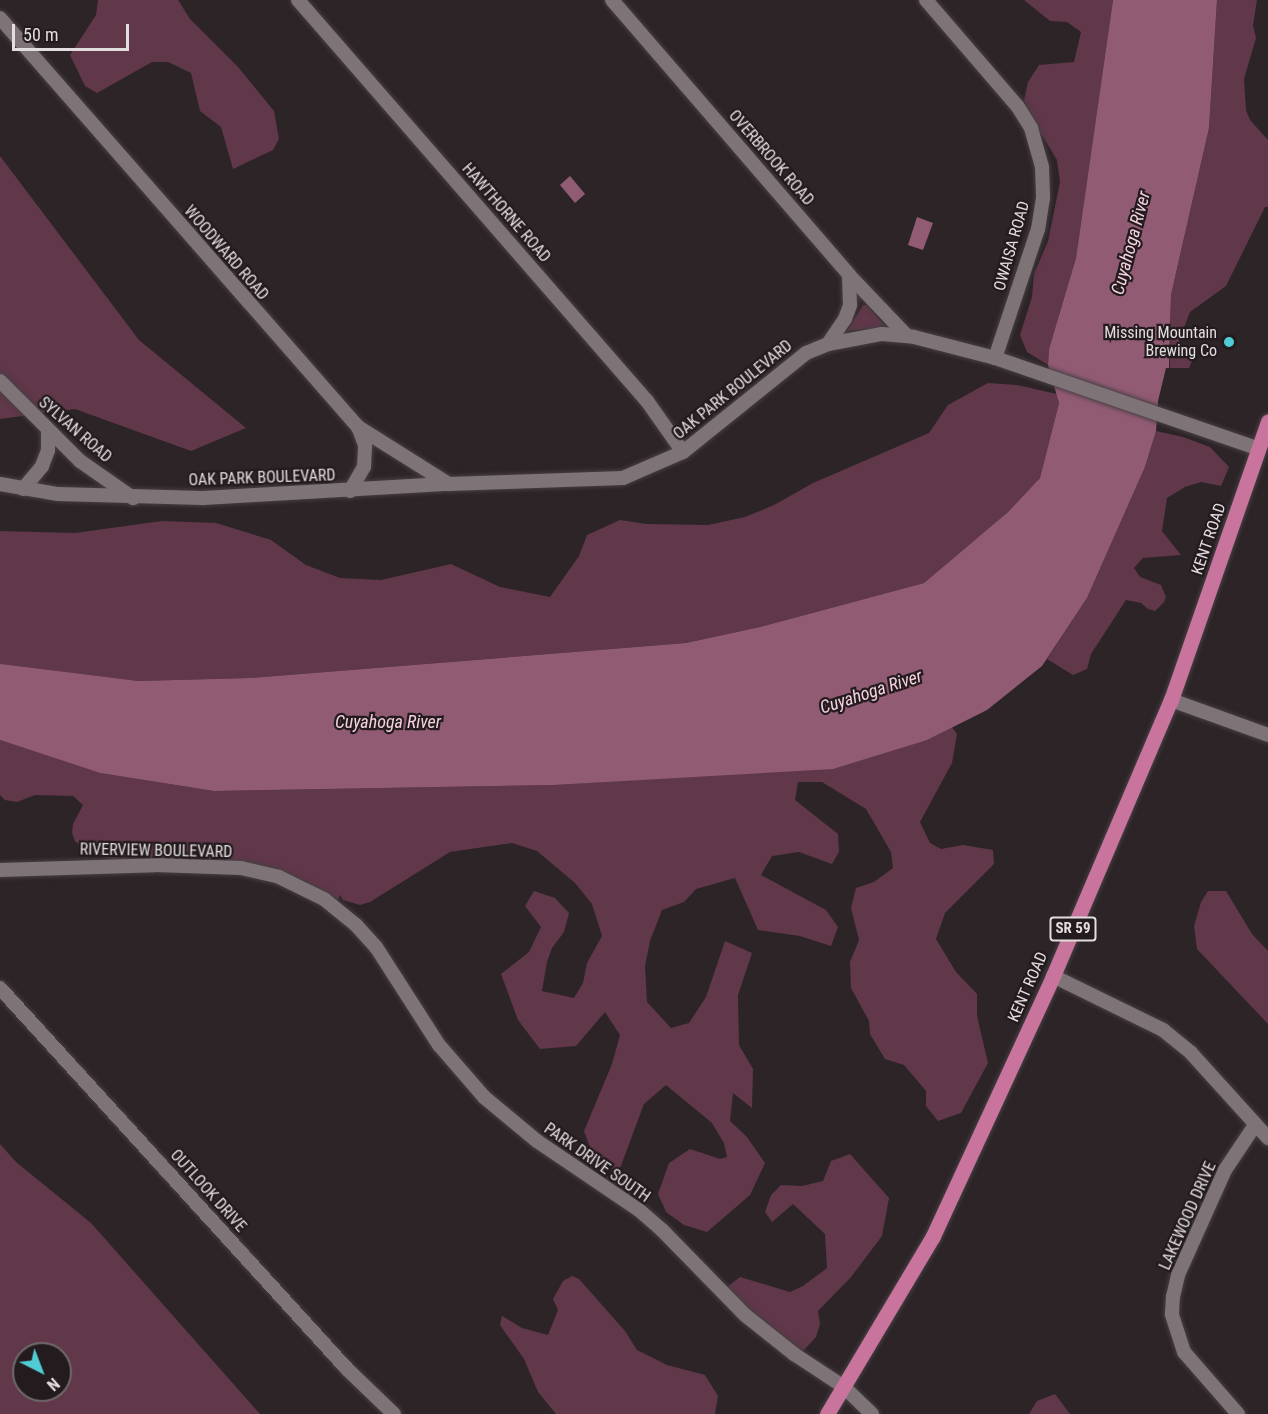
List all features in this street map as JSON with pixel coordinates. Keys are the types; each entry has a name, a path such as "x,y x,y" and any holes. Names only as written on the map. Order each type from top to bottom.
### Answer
{"main road":[{"name":"KENT ROAD","path":"827,1414 933,1236 1053,976 1172,700 1268,421"}],"street":[{"name":"HAWTHORNE ROAD","path":"298,0 647,401 683,452"},
{"name":"OVERBROOK ROAD","path":"612,0 849,275 907,336"},
{"name":"OWAISA ROAD","path":"926,0 1018,107 1030,128 1042,167 1043,198 1038,229 995,358"},
{"name":"WOODWARD ROAD","path":"0,18 358,427 449,484"},
{"path":"828,344 845,319 850,305 849,275"},
{"name":"OAK PARK BOULEVARD","path":"0,484 23,489 133,498 210,498 449,484 623,478 683,452 806,353 828,344 882,334 907,336 995,358 1257,448"},
{"name":"SYLVAN ROAD","path":"0,381 80,461 133,498"},
{"path":"350,491 364,467 365,445 358,427"},
{"path":"23,489 42,466 48,450 48,431"},
{"path":"1172,700 1268,735"},
{"name":"RIVERVIEW BOULEVARD","path":"0,870 155,865 241,868 279,878 307,889 341,911 365,935"},
{"name":"PARK DRIVE SOUTH","path":"365,935 439,1045 484,1097 537,1141 639,1210 662,1230 746,1315 794,1354 844,1387 872,1414"},
{"path":"1053,976 1163,1030 1191,1053 1268,1138"},
{"name":"OUTLOOK DRIVE","path":"0,988 347,1369 394,1414"},
{"name":"LAKEWOOD DRIVE","path":"1238,1414 1184,1352 1172,1314 1173,1297 1178,1275 1225,1170 1256,1125"}],"shaded area":[{"path":"98,0 178,0 190,19 238,67 274,111 279,139 273,150 233,169 221,127 200,111 191,73 168,62 152,62 97,93 85,86 70,55 96,15"},
{"path":"1024,0 1113,0 1076,258 1049,349 1048,365 1027,352 1020,335 1032,297 1034,274 1048,241 1060,182 1057,160 1032,119 1024,100 1028,82 1039,65 1074,62 1081,32 1067,22 1050,21"},
{"path":"1217,0 1257,0 1253,25 1256,38 1244,79 1246,110 1250,120 1268,140 1268,207 1265,207 1226,286 1190,312 1179,341 1192,361 1189,368 1170,368 1171,295 1209,128"},
{"path":"0,156 139,340 246,428 191,451 75,409 0,419"},
{"path":"863,305 867,305 884,325 879,328 847,331"},
{"path":"988,383 1017,385 1057,394 1059,403 1040,478 1008,512 924,583 760,627 686,643 250,678 138,681 0,666 0,531 75,533 162,521 216,523 271,540 306,565 340,578 381,580 451,564 500,587 550,597 579,556 587,535 620,520 646,524 708,525 745,517 774,505 813,483 929,433 948,405"},
{"path":"1156,431 1183,437 1210,447 1229,467 1221,486 1201,482 1185,487 1167,498 1162,531 1181,555 1143,558 1134,568 1140,577 1161,585 1166,597 1164,602 1155,611 1141,603 1126,600 1091,654 1087,669 1073,675 1047,659 1087,598 1145,467"},
{"path":"952,727 957,734 952,763 920,822 930,843 941,849 963,845 993,850 994,864 945,913 936,939 956,972 977,994 977,1016 988,1063 961,1113 938,1121 926,1106 926,1091 904,1065 885,1059 870,1034 869,1021 851,988 850,962 859,940 851,908 856,888 874,882 893,868 891,852 866,809 822,782 798,782 795,800 838,834 839,852 832,864 799,852 772,856 761,875 826,910 838,927 831,946 800,936 758,930 735,878 696,889 684,902 662,910 650,941 645,966 647,1002 671,1028 689,1023 706,997 725,941 752,953 738,995 739,1045 753,1069 752,1108 733,1093 730,1121 747,1137 765,1163 750,1195 707,1232 684,1225 666,1212 658,1194 669,1163 690,1149 720,1159 727,1157 724,1143 712,1123 666,1085 644,1104 619,1171 596,1163 584,1131 612,1064 620,1035 605,1012 576,1046 540,1049 518,1020 501,974 529,952 541,927 525,906 534,891 555,898 569,913 564,932 552,948 547,962 542,991 574,998 583,983 587,963 602,936 592,904 575,883 537,851 512,843 450,852 370,902 360,905 343,900 340,895 338,900 305,881 262,866 169,858 109,859 86,850 75,841 72,833 73,824 83,805 73,796 35,795 17,802 5,800 0,795 0,740 100,773 214,791 554,785 714,775 927,740"},
{"path":"1208,891 1226,891 1252,934 1268,951 1268,1024 1197,949 1194,926 1201,902"},
{"path":"0,1144 16,1162 91,1223 260,1414 0,1414"},
{"path":"850,1154 889,1198 882,1236 851,1277 818,1311 820,1324 816,1337 803,1351 750,1318 726,1288 740,1277 790,1292 803,1286 827,1268 825,1234 793,1204 772,1222 765,1212 771,1195 781,1185 802,1186 823,1181 831,1161"},
{"path":"572,1276 579,1279 625,1331 637,1350 667,1365 705,1375 718,1396 715,1414 556,1414 538,1392 524,1359 500,1325 502,1316 522,1328 548,1335 558,1310 553,1299 563,1281"},
{"path":"1055,1394 1070,1414 1029,1414 1037,1401"}],"water":[{"name":"Cuyahoga River","path":"1113,0 1217,0 1209,128 1171,295 1169,368 1166,368 1158,401 1156,431 1145,467 1087,598 1042,666 987,710 927,740 833,769 554,785 214,791 100,773 0,740 0,664 138,681 250,678 686,643 760,627 924,583 1008,512 1040,478 1059,403 1048,365 1049,349 1076,258"},
{"path":"570,176 585,194 575,203 560,185"},
{"path":"917,217 933,223 923,250 908,245"}],"place":[{"name":"Missing Mountain Brewing Co","path":"1229,342"}]}
